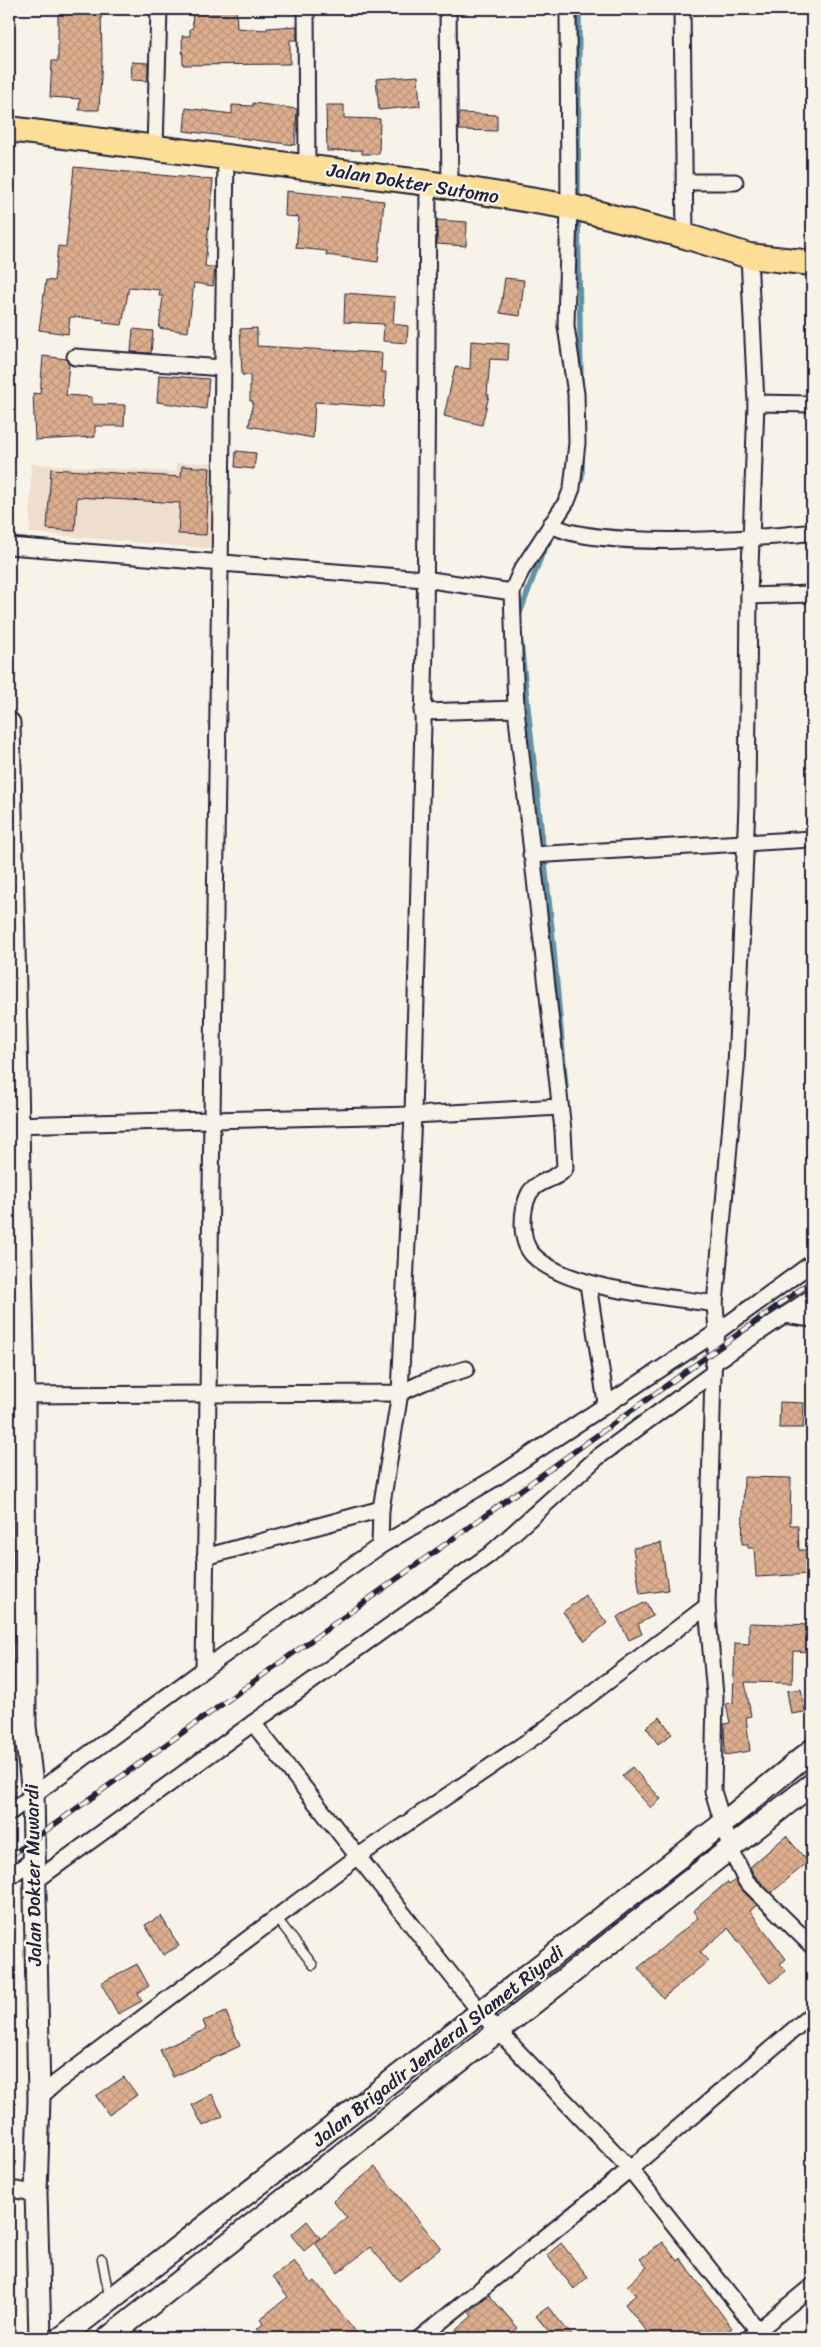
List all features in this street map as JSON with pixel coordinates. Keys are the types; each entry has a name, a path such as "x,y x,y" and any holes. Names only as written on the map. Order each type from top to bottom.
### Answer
{"main road":[{"name":"Jalan Dokter Sutomo","path":"9,128 439,185 569,207 685,236 748,256 812,263"},
{"name":"Jalan Dokter Muwardi","path":"9,723 14,1126 17,1726 32,1793 39,2098 36,2193 40,2338"},
{"name":"Jalan Brigadir Jenderal Slamet Riyadi","path":"61,2338 573,1941 722,1824 812,1750"},
{"name":"Jalan Brigadir Jenderal Slamet Riyadi","path":"108,2338 731,1850 812,1784"},
{"path":"573,1941 588,1962"}],"street":[{"path":"156,147 159,9"},
{"path":"306,9 307,167"},
{"path":"380,1546 381,1509 400,1393 413,1114 425,646 424,579 439,185 448,9"},
{"path":"568,9 569,207 566,326 576,394 577,443 572,488 557,528 522,571 512,592 516,709 565,1145 565,1168 562,1172 535,1186 529,1194 524,1211 523,1233 526,1244 533,1255 558,1273 588,1284 715,1304"},
{"path":"682,9 685,236"},
{"path":"204,1669 226,157"},
{"path":"684,182 735,182"},
{"path":"748,256 756,403 749,596 747,805 736,1067 715,1304 716,1332 707,1606 715,1695 713,1791 731,1850 746,1881 812,1946"},
{"path":"75,357 223,368"},
{"path":"756,403 812,404"},
{"path":"557,528 584,536 625,539 709,539 812,532"},
{"path":"9,546 424,579 512,592"},
{"path":"749,596 812,594"},
{"path":"422,712 516,709"},
{"path":"533,854 812,839"},
{"path":"14,1126 413,1114 560,1106"},
{"path":"9,1813 32,1793 204,1669 380,1546 495,1478 716,1332 812,1263"},
{"path":"588,1284 606,1404"},
{"path":"34,1882 253,1722 489,1555 598,1457 785,1315 812,1298"},
{"path":"785,1315 812,1319"},
{"path":"16,1395 400,1393 424,1382 466,1369"},
{"path":"205,1557 381,1509"},
{"path":"39,2098 360,1855 540,1733 707,1606"},
{"path":"253,1722 360,1855 481,2013 630,2170 757,2336 812,2286"},
{"path":"9,1878 34,1859"},
{"path":"420,2338 630,2170 812,2014"},
{"path":"9,2189 36,2193"}],"lane":[{"path":"276,1918 313,1965"},
{"path":"102,2259 110,2301"}],"shaded area":[{"path":"216,462 213,549 30,533 31,464 177,472 177,463","holes":["51,469 176,477 175,502 77,497 47,529"]}],"building":[{"path":"58,9 101,9 102,58 99,110 79,110 80,99 50,97 52,61 58,61"},
{"path":"192,9 236,9 237,28 267,30 267,28 297,26 297,40 290,40 290,64 183,65 182,36 190,36 190,29 193,28"},
{"path":"132,62 148,63 148,81 131,80"},
{"path":"418,76 420,106 379,110 376,79"},
{"path":"253,103 297,109 295,145 184,131 186,108 232,114 232,105 253,106"},
{"path":"326,105 344,105 344,118 380,119 379,154 362,154 362,150 327,151"},
{"path":"459,113 497,115 497,131 459,130"},
{"path":"74,167 213,180 205,266 215,268 213,286 194,283 188,332 159,328 163,296 159,296 160,290 129,287 122,325 103,323 104,320 70,317 68,334 39,330 46,280 54,281 58,246 66,247"},
{"path":"286,191 384,201 378,262 326,255 327,251 296,248 299,217 285,216"},
{"path":"437,220 467,222 466,246 437,244"},
{"path":"505,278 524,280 520,316 500,313"},
{"path":"345,293 395,297 393,324 408,326 407,343 383,341 384,324 344,322"},
{"path":"257,328 257,346 382,353 381,372 386,372 384,407 315,402 313,438 249,426 253,401 250,401 250,375 242,375 240,329"},
{"path":"133,329 153,331 151,353 131,352"},
{"path":"471,341 509,344 508,360 490,359 487,395 489,395 482,425 444,416 455,367 470,369"},
{"path":"43,356 66,359 69,364 66,395 92,397 92,404 125,405 124,426 95,426 95,437 35,440 33,393 40,394"},
{"path":"159,375 209,379 206,409 157,402"},
{"path":"236,451 256,453 254,469 235,467"},
{"path":"182,466 210,468 206,535 178,534 180,503 77,497 75,531 47,529 51,469 181,477"},
{"path":"780,1402 804,1403 803,1428 779,1428"},
{"path":"744,1477 791,1478 790,1525 798,1525 799,1550 812,1550 812,1574 756,1577 754,1548 748,1548 748,1544 742,1544"},
{"path":"661,1543 668,1590 640,1594 633,1548"},
{"path":"585,1595 607,1623 585,1641 563,1612"},
{"path":"646,1602 653,1616 638,1624 642,1634 629,1640 617,1617"},
{"path":"749,1623 812,1625 812,1652 793,1651 792,1683 745,1682 751,1716 746,1717 750,1751 725,1755 724,1724 730,1723 726,1704 733,1703 735,1643 749,1644"},
{"path":"801,1689 805,1712 791,1714 787,1691"},
{"path":"660,1717 672,1734 658,1744 646,1727"},
{"path":"632,1767 661,1799 651,1808 622,1776"},
{"path":"786,1836 808,1862 771,1893 754,1875 750,1867"},
{"path":"735,1880 739,1887 757,1905 750,1911 786,1959 780,1964 786,1971 770,1983 728,1928 700,1952 708,1961 663,1998 638,1968 698,1918 693,1911 727,1882 729,1885"},
{"path":"161,1916 179,1946 163,1955 145,1925"},
{"path":"137,1964 149,1986 138,1993 142,2001 118,2014 101,1983"},
{"path":"226,2012 240,2046 173,2077 160,2050 206,2029 203,2021"},
{"path":"124,2077 137,2095 109,2115 96,2096"},
{"path":"212,2094 223,2116 203,2126 192,2105"},
{"path":"375,2167 441,2248 399,2281 370,2247 338,2273 315,2243 347,2218 333,2201"},
{"path":"307,2221 320,2238 304,2251 291,2235"},
{"path":"663,2242 678,2261 680,2258 732,2328 718,2338 652,2338 625,2304 636,2295 627,2286 647,2267 640,2259"},
{"path":"561,2243 588,2277 574,2289 547,2255"},
{"path":"294,2261 311,2284 315,2281 360,2338 321,2338 316,2332 308,2338 264,2338 257,2329 263,2324 260,2319 288,2297 273,2277"},
{"path":"489,2295 518,2328 506,2338 447,2338 472,2316 469,2312"},
{"path":"548,2307 574,2338 554,2338 536,2316"}],"waterway":[{"path":"578,198 579,9"},
{"path":"578,222 581,380"},
{"path":"578,486 582,477 582,459"},
{"path":"518,618 542,554 568,511"},
{"path":"521,644 552,929 566,1088"}],"railway":[{"path":"9,1857 812,1281"}]}
